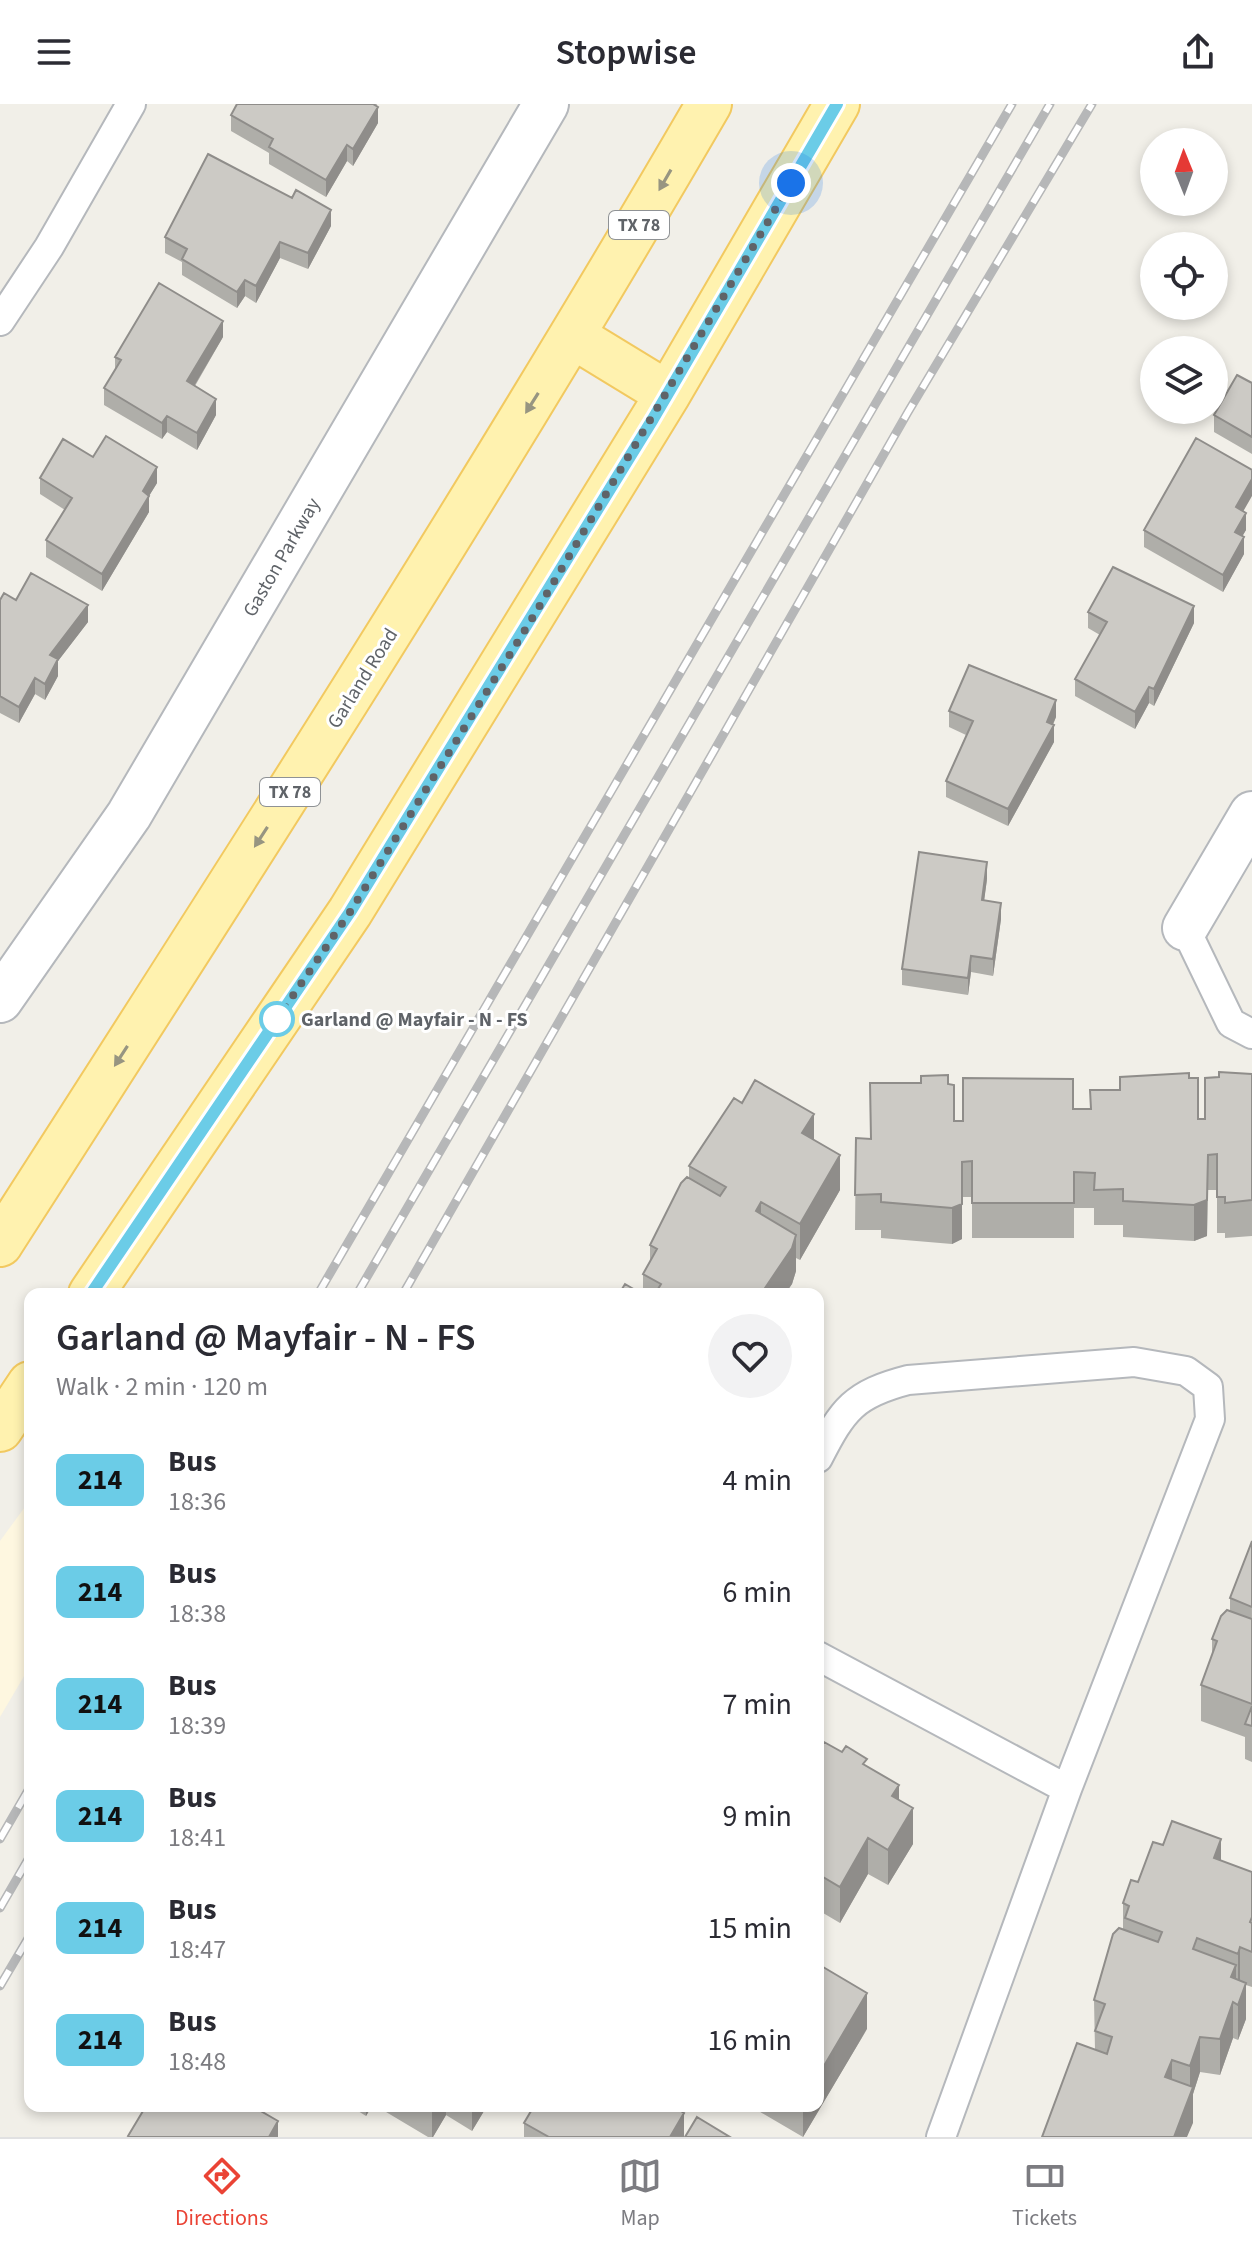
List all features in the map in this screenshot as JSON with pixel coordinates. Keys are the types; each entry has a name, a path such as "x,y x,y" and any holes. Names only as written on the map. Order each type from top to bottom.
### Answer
{"main road":[{"name":"Garland Road","path":"0,1244 334,724 573,336 709,104"},
{"path":"95,1288 350,912 668,394 837,104"},
{"path":"573,336 668,394"},
{"path":"0,1429 24,1393"}],"street":[{"name":"Gaston Parkway","path":"0,1000 129,815 546,104"},
{"path":"1185,928 1252,814"}],"lane":[{"path":"0,321 49,247 131,104"},
{"path":"1185,928 1231,1023 1252,1034"},
{"path":"824,1446 839,1416 857,1399 879,1388 908,1380 1134,1362 1186,1371 1208,1387 1210,1419 1067,1789 941,2137"},
{"path":"824,1659 1067,1789"}],"shaded area":[{"path":"24,1508 24,1676 0,1717 0,1541"}],"building":[{"path":"237,104 373,104 378,107 353,149 347,145 326,180 269,147 273,139 231,115"},
{"path":"208,154 292,198 296,190 331,210 308,253 280,242 256,286 245,280 237,292 182,259 187,249 165,237"},
{"path":"159,283 223,321 187,381 216,399 197,433 167,416 162,423 104,388 121,360 115,357"},
{"path":"1237,375 1252,383 1252,437 1228,423 1228,391"},
{"path":"106,436 157,467 143,491 149,496 102,574 46,540 72,498 40,478 63,439 93,457"},
{"path":"1196,438 1252,470 1252,479 1236,507 1246,513 1235,532 1244,537 1223,575 1144,530"},
{"path":"1113,567 1194,606 1154,689 1149,687 1135,712 1075,679 1107,622 1088,612"},
{"path":"31,573 88,605 50,655 58,659 45,684 35,678 19,707 0,696 0,600 4,593 16,600"},
{"path":"969,665 1056,700 1047,722 1054,725 1008,809 946,781 973,721 949,711"},
{"path":"919,852 987,862 982,900 1001,903 993,959 971,956 968,978 902,969"},
{"path":"1219,1072 1252,1074 1252,1200 1225,1203 1225,1197 1217,1197 1217,1154 1208,1155 1207,1200 1194,1205 1123,1201 1123,1189 1094,1190 1095,1173 1074,1172 1074,1203 972,1203 972,1161 962,1162 962,1204 952,1208 881,1202 881,1194 855,1195 856,1138 871,1139 870,1083 921,1083 921,1076 948,1075 948,1084 954,1085 954,1121 963,1121 963,1078 1073,1079 1073,1109 1091,1109 1090,1090 1120,1090 1120,1077 1189,1073 1189,1078 1198,1078 1198,1119 1205,1119 1205,1078 1219,1077"},
{"path":"755,1080 814,1114 802,1133 840,1155 800,1224 761,1202 756,1211 796,1235 792,1248 765,1288 659,1288 661,1284 643,1274 657,1249 650,1245 681,1183 687,1177 720,1196 726,1187 689,1166 734,1098 742,1103"},
{"path":"1252,1541 1252,1607 1230,1598"},
{"path":"1227,1610 1252,1619 1252,1704 1201,1685 1217,1641 1212,1639 1221,1616"},
{"path":"1252,1706 1252,1726 1245,1724"},
{"path":"824,1742 842,1752 846,1746 867,1759 863,1764 899,1785 892,1796 913,1808 888,1850 868,1838 840,1887 824,1878"},
{"path":"1172,1821 1221,1839 1214,1858 1252,1872 1252,1952 1240,1947 1238,1954 1197,1938 1193,1949 1236,1965 1231,1977 1246,1983 1238,2005 1233,2002 1220,2039 1200,2037 1190,2066 1172,2060 1165,2077 1193,2087 1174,2137 1042,2137 1077,2043 1107,2054 1112,2037 1095,2031 1105,2004 1094,2000 1113,1934 1119,1928 1158,1942 1162,1932 1125,1918 1129,1906 1123,1903 1131,1880 1138,1882 1153,1842 1163,1845"},
{"path":"824,1968 867,1993 824,2066"},
{"path":"142,2112 262,2112 278,2121 269,2137 128,2136"},
{"path":"530,2112 684,2113 670,2137 549,2137 524,2123"},
{"path":"697,2117 730,2137 685,2137"}],"railway":[{"path":"321,1288 1012,104"},
{"path":"360,1288 1050,104"},
{"path":"406,1288 908,412 1092,104"},
{"path":"0,1839 24,1797"},
{"path":"0,1908 24,1866"},
{"path":"0,1986 24,1945"}],"bus line":[{"name":"214","path":"95,1288 350,912 653,419 837,104"}],"place":[{"name":"Garland @ Mayfair - N - FS","path":"277,1019"}],"route":[{"path":"277,1019 350,912 530,622 791,183"}]}
